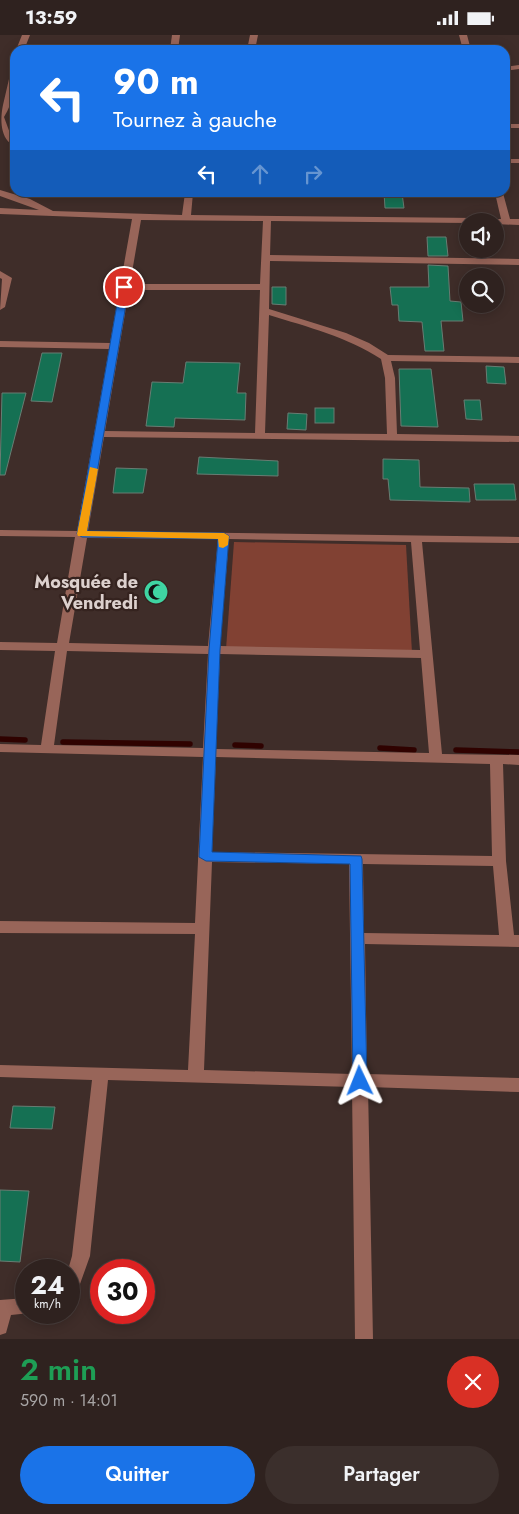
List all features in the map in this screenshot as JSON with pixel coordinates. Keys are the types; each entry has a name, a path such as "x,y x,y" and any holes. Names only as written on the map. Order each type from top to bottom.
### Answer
{"street":[{"path":"10,106 0,118 7,137 10,140"},
{"path":"19,197 38,205 52,214"},
{"path":"186,217 188,197"},
{"path":"500,197 506,222 519,222"},
{"path":"0,211 30,214"},
{"path":"0,215 52,214 137,217 459,221"},
{"path":"47,749 62,647 137,217"},
{"path":"260,436 267,218"},
{"path":"267,258 519,262"},
{"path":"0,274 7,278 0,307"},
{"path":"124,287 264,287"},
{"path":"265,311 343,335 366,345 386,358 519,360"},
{"path":"0,344 113,346"},
{"path":"386,358 390,378 392,437"},
{"path":"99,434 519,439"},
{"path":"0,533 519,540"},
{"path":"196,1076 214,650 224,536"},
{"path":"416,539 436,758"},
{"path":"0,646 426,654"},
{"path":"0,748 211,751 519,760"},
{"path":"356,938 513,941 499,861 496,759"},
{"path":"206,857 499,861"},
{"path":"356,859 364,1339"},
{"path":"0,927 203,929"},
{"path":"0,1071 519,1085"},
{"path":"80,1259 101,1074"},
{"path":"0,1327 1,1308 15,1307"}],"shaded area":[{"path":"234,542 406,545 412,653 226,649"}],"building":[{"path":"384,197 403,197 404,208 385,208"},
{"path":"427,237 446,237 448,256 428,256"},
{"path":"428,265 448,266 450,301 459,302 459,313 462,313 463,321 441,321 444,351 425,351 422,322 399,321 398,305 392,305 390,287 429,287"},
{"path":"272,287 286,287 286,305 272,304"},
{"path":"42,353 62,353 52,402 31,401"},
{"path":"186,362 240,363 237,393 246,393 245,420 175,418 174,427 146,426 152,382 183,383"},
{"path":"486,366 504,367 506,384 487,383"},
{"path":"399,369 431,369 438,427 401,426"},
{"path":"2,393 26,393 5,475 0,475"},
{"path":"464,400 480,400 482,420 466,419"},
{"path":"315,408 334,408 334,423 315,423"},
{"path":"288,413 307,414 306,430 287,429"},
{"path":"199,457 278,461 278,476 197,474"},
{"path":"383,459 419,460 420,487 469,488 470,502 390,500 388,479 383,479"},
{"path":"116,468 147,469 143,493 113,493"},
{"path":"474,484 514,484 516,500 476,500"},
{"path":"13,1106 55,1107 52,1129 10,1128"},
{"path":"0,1190 29,1191 20,1259 15,1259 15,1262 0,1261"}],"waterway":[{"path":"0,739 25,740"},
{"path":"63,742 190,744"},
{"path":"235,745 261,746"},
{"path":"380,748 414,750"},
{"path":"456,750 519,752"}],"slow traffic":[{"path":"93,469 82,534 224,536 223,545"}],"place":[{"name":"Mosquée de Vendredi","path":"156,592"}],"route":[{"path":"124,287 82,534 224,536 214,650 206,857 356,859 360,1081"}]}
